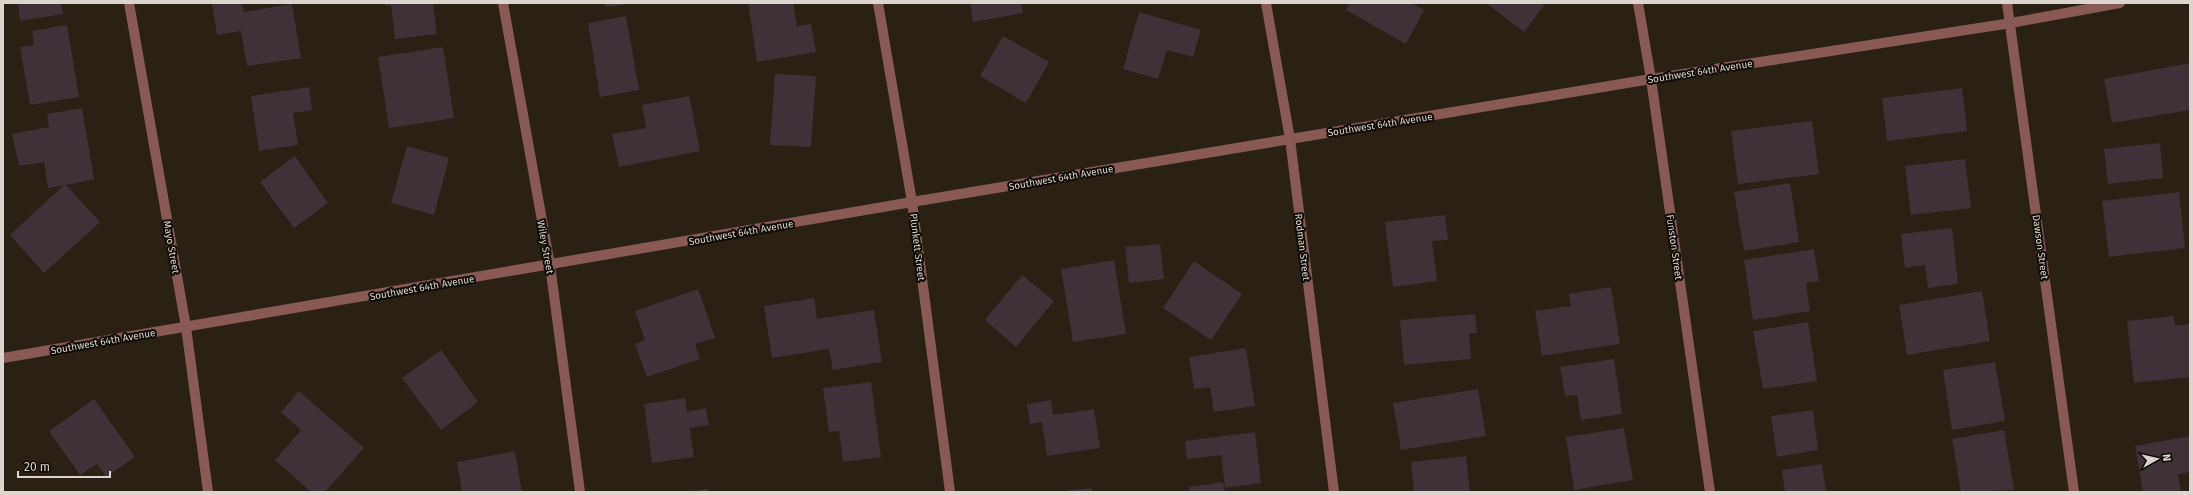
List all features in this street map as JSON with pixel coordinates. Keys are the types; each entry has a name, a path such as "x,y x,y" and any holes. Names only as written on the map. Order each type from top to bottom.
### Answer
{"street":[{"name":"Mayo Street","path":"129,3 186,327 208,492"},
{"name":"Wiley Street","path":"503,3 550,265 580,492"},
{"name":"Plunkett Street","path":"878,3 912,202 950,492"},
{"name":"Rodman Street","path":"1266,3 1290,139 1334,492"},
{"name":"Funston Street","path":"1638,3 1651,78 1710,492"},
{"name":"Dawson Street","path":"2007,3 2011,23 2074,492"},
{"name":"Southwest 64th Avenue","path":"3,358 912,202 1651,78 2011,23 2120,3"}],"building":[{"path":"18,3 61,3 63,14 20,21"},
{"path":"242,3 244,12 292,4 301,58 247,66 241,31 217,35 212,4"},
{"path":"385,3 433,3 437,34 395,39 391,5 386,6"},
{"path":"605,3 628,3 629,4 606,7"},
{"path":"748,3 793,3 797,26 811,24 816,52 757,62"},
{"path":"970,3 1021,3 1023,13 973,22"},
{"path":"1350,3 1411,3 1424,10 1406,44 1346,10"},
{"path":"1486,3 1546,3 1524,32"},
{"path":"1139,12 1201,30 1193,57 1167,50 1158,79 1123,69"},
{"path":"626,16 639,90 600,97 588,23"},
{"path":"67,25 79,97 30,105 20,47 34,45 32,31"},
{"path":"1003,36 1049,62 1026,103 980,76"},
{"path":"443,47 454,118 389,128 378,57"},
{"path":"2190,63 2190,110 2112,123 2104,79"},
{"path":"775,74 816,76 811,147 770,145"},
{"path":"309,87 312,110 293,113 298,145 259,151 251,96"},
{"path":"1962,88 1967,131 1887,141 1882,98"},
{"path":"689,96 700,151 619,167 612,134 646,128 642,105"},
{"path":"82,108 94,179 66,185 100,222 44,273 10,235 64,185 48,188 44,162 19,166 12,134 49,127 47,114"},
{"path":"1812,121 1819,174 1738,184 1731,131"},
{"path":"2160,143 2163,178 2108,184 2104,149"},
{"path":"407,146 449,158 434,215 391,203"},
{"path":"295,156 328,203 294,228 260,182"},
{"path":"1965,159 1971,208 1911,215 1905,166"},
{"path":"1790,183 1799,242 1744,251 1734,192"},
{"path":"2179,192 2185,248 2109,257 2102,201"},
{"path":"1445,215 1448,240 1432,241 1437,281 1393,287 1385,222"},
{"path":"1952,228 1958,284 1928,288 1925,265 1905,268 1901,234"},
{"path":"1160,244 1164,279 1129,283 1125,247"},
{"path":"1814,249 1819,281 1806,283 1810,311 1753,320 1744,260"},
{"path":"1114,260 1126,334 1073,342 1061,269"},
{"path":"1194,261 1242,294 1211,340 1163,308"},
{"path":"1022,275 1054,301 1016,347 985,320"},
{"path":"1611,287 1620,344 1542,356 1535,311 1571,306 1569,294"},
{"path":"698,289 715,338 695,344 700,359 647,377 635,344 645,340 635,311"},
{"path":"1982,291 1990,341 1907,355 1899,305"},
{"path":"814,298 817,319 874,310 882,362 833,370 829,349 772,358 764,306"},
{"path":"1475,314 1477,333 1469,333 1471,359 1404,365 1400,320"},
{"path":"2174,316 2175,326 2190,324 2190,377 2134,383 2127,321"},
{"path":"1808,322 1817,381 1763,389 1753,331"},
{"path":"1246,348 1255,406 1214,412 1210,387 1194,389 1189,357"},
{"path":"441,350 478,402 441,430 402,378"},
{"path":"1614,359 1622,414 1581,420 1577,395 1565,396 1560,367"},
{"path":"1995,362 2005,421 1952,430 1943,370"},
{"path":"871,382 881,457 843,462 839,431 829,432 823,388"},
{"path":"1478,389 1486,436 1401,450 1393,403"},
{"path":"299,391 364,448 325,492 311,492 275,460 301,430 281,412"},
{"path":"685,398 687,412 706,408 709,425 690,428 694,457 652,463 644,404"},
{"path":"94,399 135,457 106,477 97,464 80,475 49,431"},
{"path":"1051,400 1053,415 1094,409 1100,448 1047,456 1042,422 1030,424 1027,404"},
{"path":"1813,410 1818,450 1777,457 1771,416"},
{"path":"1624,428 1633,480 1574,490 1566,437"},
{"path":"2004,430 2014,490 1961,492 1952,439"},
{"path":"1255,432 1261,483 1225,488 1221,455 1187,459 1185,441"},
{"path":"2190,436 2190,472 2178,474 2181,492 2143,492 2135,446"},
{"path":"515,451 522,492 462,492 457,462"},
{"path":"1466,456 1470,492 1414,492 1411,462"},
{"path":"1822,464 1826,492 1785,492 1782,470"},
{"path":"1223,482 1225,492 1190,492 1189,487"},
{"path":"1092,488 1092,492 1063,492 1063,491"},
{"path":"708,489 708,492 694,492 694,491"}]}
